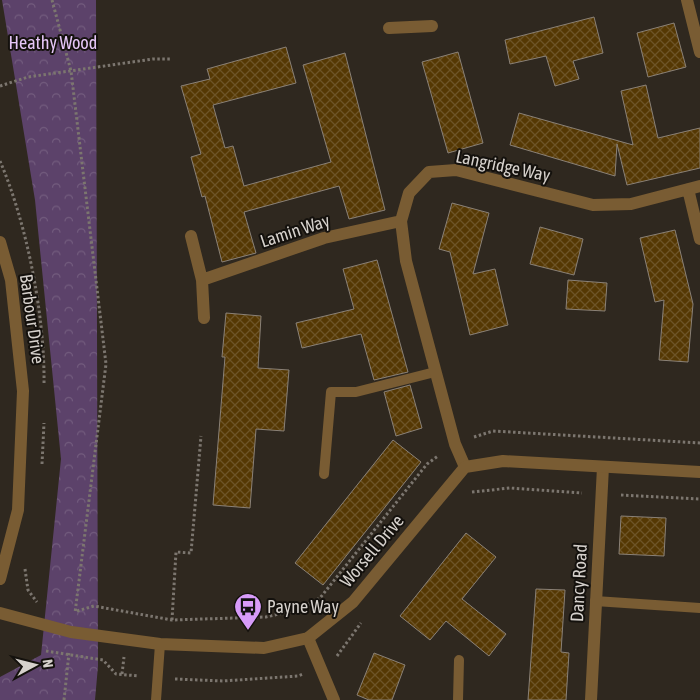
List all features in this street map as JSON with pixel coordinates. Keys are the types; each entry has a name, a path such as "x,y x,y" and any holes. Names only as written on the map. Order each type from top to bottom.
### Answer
{"street":[{"path":"687,0 700,52"},
{"path":"389,28 432,26"},
{"name":"Langridge Way","path":"465,467 455,444 406,262 401,221 409,193 429,172 456,170 593,205 630,204 694,188"},
{"path":"694,188 700,239"},
{"name":"Lamin Way","path":"202,280 324,238 401,221"},
{"path":"191,236 202,280 204,318"},
{"name":"Barbour Drive","path":"0,242 11,280 24,391 18,510 0,579"},
{"path":"465,467 503,461 700,472"},
{"name":"Worsell Drive","path":"0,613 71,632 160,644 264,648 308,638 353,602 465,467"},
{"name":"Dancy Road","path":"591,700 603,467"},
{"path":"308,638 334,700"}],"lane":[{"path":"324,474 331,392 356,392 435,372"},
{"path":"595,601 700,608"},
{"path":"156,700 160,644"},
{"path":"458,700 460,660"}],"path":[{"path":"52,0 71,71 106,364 75,612 94,606 172,620 266,617 300,609 320,598 427,464 455,444 493,430 700,443"},
{"path":"0,86 28,77 153,58 170,59"},
{"path":"172,620 176,552 190,553 201,436"},
{"path":"46,651 68,655 64,700"}],"green space":[{"name":"Heathy Wood","path":"2,0 96,0 98,666 95,700 0,700 0,677 41,655 61,459 35,200"}],"building":[{"path":"594,17 603,53 573,61 579,79 555,86 546,56 510,64 505,40"},
{"path":"674,23 686,67 648,77 637,33"},
{"path":"286,47 296,83 213,105 225,148 233,146 244,186 331,162 303,65 345,53 385,210 349,219 339,186 244,212 256,253 222,262 205,196 202,197 191,157 201,154 181,86 210,79 207,69"},
{"path":"458,52 483,143 448,153 422,62"},
{"path":"646,85 658,138 700,128 700,168 627,185 617,144 615,176 510,145 519,113 633,145 621,91"},
{"path":"452,203 489,213 473,274 495,269 508,325 470,335 450,252 439,249"},
{"path":"540,227 583,239 574,275 530,264"},
{"path":"675,230 693,304 688,362 659,360 664,300 655,302 640,238"},
{"path":"377,260 408,372 374,380 361,334 302,348 296,323 354,309 343,269"},
{"path":"568,280 607,283 605,311 566,309"},
{"path":"226,313 261,316 258,368 289,370 284,431 256,429 250,508 213,505 225,357 222,357"},
{"path":"410,385 422,428 396,436 384,392"},
{"path":"393,440 421,462 323,585 295,563"},
{"path":"621,516 666,518 664,556 619,554"},
{"path":"466,533 496,557 462,599 506,634 489,656 446,621 430,640 400,616"},
{"path":"536,589 565,590 561,652 569,653 566,700 528,700"},
{"path":"374,653 405,665 392,700 369,700 357,695"}],"place":[{"name":"Payne Way","path":"248,631"}]}
